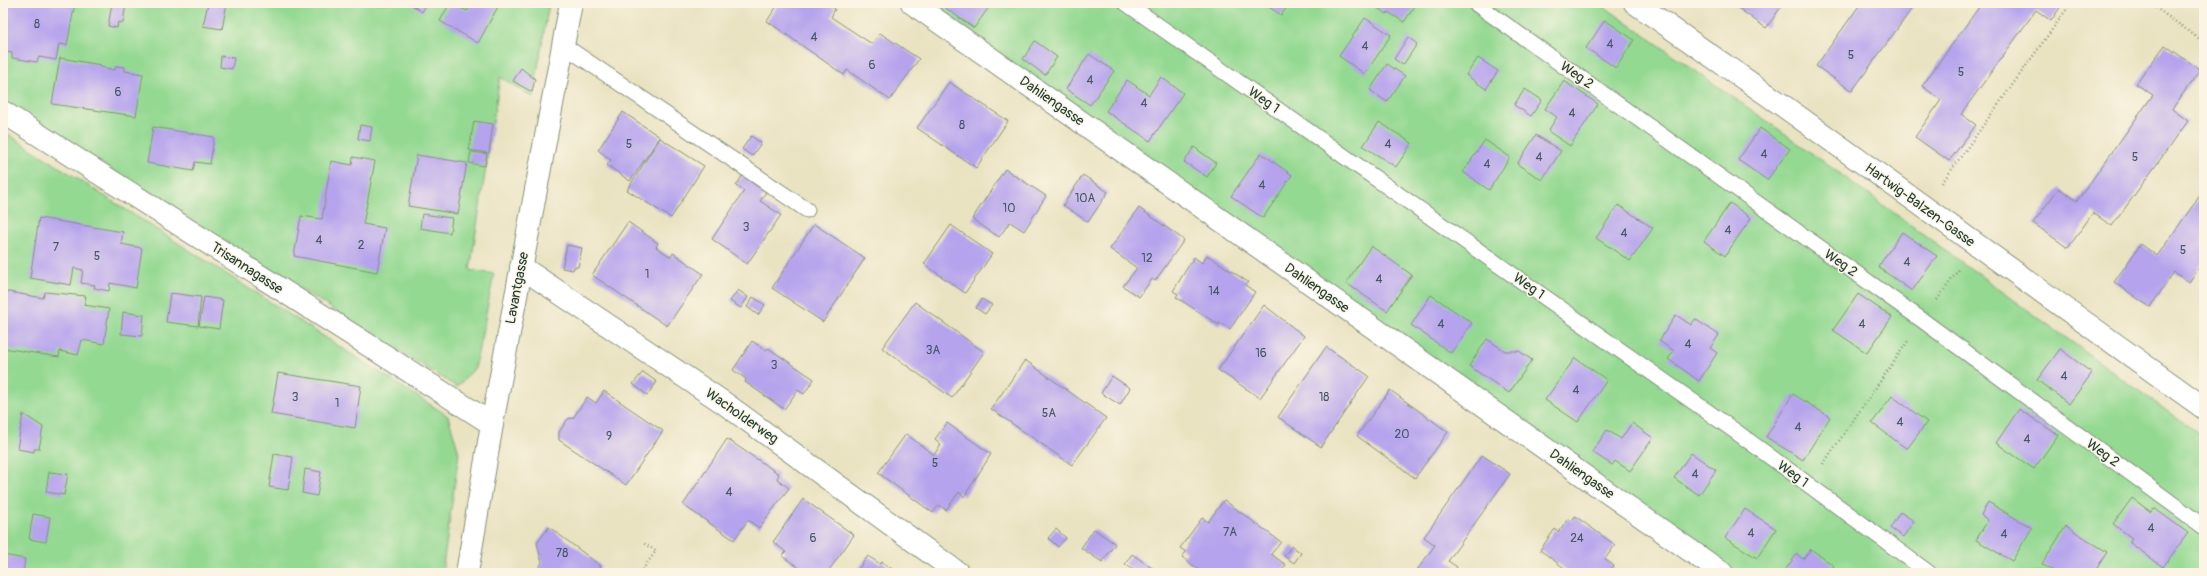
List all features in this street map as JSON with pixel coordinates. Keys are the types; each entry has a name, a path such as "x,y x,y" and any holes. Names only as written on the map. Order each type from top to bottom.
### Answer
{"street":[{"name":"Lavantgasse","path":"467,573 492,424 571,3"},
{"name":"Dahliengasse","path":"912,3 1722,573"},
{"name":"Hartwig-Balzen-Gasse","path":"1635,3 2204,408"},
{"name":"Trisannagasse","path":"3,112 492,424"},
{"name":"Wacholderweg","path":"521,267 724,403 958,573"}],"lane":[{"name":"Weg 1","path":"1126,3 1809,485 1929,573"},
{"name":"Weg 2","path":"1475,3 1922,320 2204,527"},
{"path":"563,45 807,210"}],"path":[{"path":"1925,208 2071,3"},
{"path":"2149,3 2204,42"},
{"path":"1809,485 1922,320 1977,245"},
{"path":"640,573 656,551 643,543"}],"green space":[{"path":"3,3 549,3 533,97 500,77 470,270 494,274 475,368 457,387 3,102"},
{"path":"924,3 1599,3 1781,131 2204,438 2204,573 1725,573"},
{"path":"3,131 448,416 459,453 442,573 3,573"}],"building":[{"path":"3,3 75,3 67,45 59,44 56,60 39,57 37,62 12,58 12,53 3,52"},
{"path":"112,3 126,3 123,23 118,22 117,28 108,26"},
{"path":"208,3 227,3 222,29 203,26"},
{"path":"409,3 427,3 422,12"},
{"path":"450,3 467,11 472,3 500,3 478,43 440,21"},
{"path":"779,3 827,3 835,9 831,17 872,44 880,33 919,59 890,100 847,70 844,75 767,21"},
{"path":"947,3 992,3 974,28 944,7"},
{"path":"1263,3 1290,3 1281,15"},
{"path":"1369,3 1417,3 1404,22"},
{"path":"1731,3 1784,3 1766,28"},
{"path":"1861,3 1916,3 1852,91 1816,66"},
{"path":"1982,3 2063,3 2051,21 2036,10 1961,114 1976,125 1949,161 1915,137 1941,100 1922,86"},
{"path":"1365,18 1391,35 1365,74 1339,56"},
{"path":"1605,20 1634,40 1616,68 1586,48"},
{"path":"1408,37 1417,44 1403,65 1394,59"},
{"path":"1035,41 1057,57 1045,75 1023,59"},
{"path":"2165,45 2200,70 2172,109 2188,121 2112,226 2093,213 2068,248 2033,223 2059,188 2077,201 2153,95 2136,84"},
{"path":"1089,54 1114,71 1090,105 1066,89"},
{"path":"221,56 234,58 232,69 220,67"},
{"path":"60,58 101,65 101,67 115,70 116,66 125,67 125,71 143,74 136,116 52,104"},
{"path":"1478,58 1498,71 1486,89 1466,75"},
{"path":"1387,64 1405,76 1387,102 1370,90"},
{"path":"521,68 535,79 532,92 513,81"},
{"path":"1161,77 1183,93 1150,141 1106,111 1127,80 1149,95"},
{"path":"1564,81 1598,104 1570,146 1548,131 1557,117 1545,109"},
{"path":"949,82 1008,121 976,168 917,128"},
{"path":"1525,89 1542,100 1531,116 1514,105"},
{"path":"623,112 660,137 630,181 607,165 611,160 598,150"},
{"path":"474,121 493,124 489,153 469,150"},
{"path":"1379,122 1412,143 1396,167 1363,146"},
{"path":"360,125 372,127 370,141 358,139"},
{"path":"153,127 214,137 210,164 195,162 193,171 147,163"},
{"path":"1760,128 1790,149 1767,180 1738,160"},
{"path":"1536,135 1561,151 1542,180 1517,164"},
{"path":"751,136 761,143 752,156 742,149"},
{"path":"660,138 704,166 671,218 627,190"},
{"path":"1485,140 1510,157 1489,190 1463,172"},
{"path":"1194,147 1216,163 1207,177 1184,162"},
{"path":"471,152 487,154 485,166 469,163"},
{"path":"1261,153 1292,175 1263,218 1231,196"},
{"path":"417,155 467,163 458,214 408,206"},
{"path":"353,157 375,161 363,224 385,228 377,272 294,256 301,216 322,219 331,161 352,165"},
{"path":"1005,169 1046,196 1024,231 1010,222 999,237 972,219"},
{"path":"1083,175 1108,192 1088,222 1063,205"},
{"path":"742,176 766,192 760,201 781,215 747,264 712,239 744,191 736,186"},
{"path":"2204,190 2204,261 2189,282 2174,272 2150,307 2114,282 2141,244 2157,256"},
{"path":"1730,203 1751,218 1725,256 1704,241"},
{"path":"1618,205 1653,228 1630,261 1596,238"},
{"path":"1139,208 1184,240 1155,281 1152,279 1139,297 1123,286 1137,268 1110,249"},
{"path":"422,214 452,218 450,233 420,228"},
{"path":"39,218 123,232 121,244 142,248 136,288 110,283 109,291 94,288 95,285 81,283 83,270 74,268 71,285 30,278"},
{"path":"628,222 658,243 656,247 671,257 673,253 703,274 667,326 592,275"},
{"path":"814,224 865,258 823,322 772,288"},
{"path":"951,225 992,254 965,293 924,264"},
{"path":"1902,232 1937,256 1912,291 1878,267"},
{"path":"567,245 582,248 578,267 574,267 573,270 562,268"},
{"path":"1371,246 1412,275 1387,311 1346,283"},
{"path":"1207,255 1248,282 1245,285 1255,292 1230,329 1220,322 1219,325 1176,297 1178,294 1173,291 1194,257 1202,263"},
{"path":"738,290 748,297 741,308 730,301"},
{"path":"3,291 43,298 45,292 86,296 84,305 109,309 104,344 82,340 78,355 60,351 59,357 3,348"},
{"path":"170,293 201,297 198,326 166,322"},
{"path":"1858,294 1892,317 1867,353 1833,330"},
{"path":"1431,295 1472,323 1451,353 1411,325"},
{"path":"204,297 223,300 219,329 199,326"},
{"path":"753,297 765,305 758,315 747,307"},
{"path":"982,299 992,305 985,314 976,308"},
{"path":"915,302 984,352 952,398 882,348"},
{"path":"1264,305 1304,336 1260,398 1218,370"},
{"path":"123,312 144,315 142,336 121,334"},
{"path":"1676,315 1691,325 1695,319 1719,335 1710,348 1717,353 1699,381 1668,359 1674,351 1659,341"},
{"path":"1487,339 1505,351 1519,351 1532,360 1509,393 1469,366"},
{"path":"752,341 766,350 768,348 814,379 804,394 798,390 784,409 745,382 746,379 733,370"},
{"path":"1326,347 1369,376 1321,447 1278,417"},
{"path":"2060,349 2092,373 2069,404 2037,380"},
{"path":"1575,358 1607,380 1578,422 1545,400"},
{"path":"1025,360 1106,418 1072,465 991,409"},
{"path":"643,372 657,382 647,395 633,384"},
{"path":"278,373 361,386 355,428 271,414"},
{"path":"1112,376 1130,388 1120,405 1101,393"},
{"path":"1390,390 1448,432 1415,478 1357,436"},
{"path":"604,391 663,431 626,485 559,440 559,432 568,419 573,418 587,397 596,403"},
{"path":"1793,394 1830,417 1803,460 1766,437"},
{"path":"1892,396 1927,422 1907,449 1872,423"},
{"path":"2019,409 2058,435 2034,469 1996,443"},
{"path":"23,414 43,427 39,449 34,449 34,452 17,449"},
{"path":"947,423 991,454 964,497 959,492 946,510 939,505 933,513 878,473 906,434 934,455 941,444 935,439"},
{"path":"1632,423 1653,438 1630,471 1615,461 1612,465 1592,452 1607,430 1621,439"},
{"path":"727,439 779,474 777,479 789,488 759,528 748,520 734,540 683,505"},
{"path":"1691,453 1716,470 1699,495 1674,478"},
{"path":"274,454 293,457 288,490 269,487"},
{"path":"1482,455 1510,474 1448,561 1457,567 1453,573 1415,573 1435,545 1424,537"},
{"path":"305,469 321,472 317,496 302,493"},
{"path":"49,472 68,474 64,495 46,492"},
{"path":"2132,498 2151,512 2154,508 2188,533 2163,567 2129,542 2132,538 2113,524"},
{"path":"803,499 854,535 827,573 807,573 782,556 786,552 773,542"},
{"path":"1224,500 1281,542 1271,554 1286,565 1280,573 1203,573 1182,557 1186,552 1180,548 1202,518 1208,522"},
{"path":"1988,502 2032,528 2012,561 1976,540 1988,520 1981,515"},
{"path":"1745,509 1776,529 1757,558 1725,538"},
{"path":"1900,512 1914,521 1903,537 1890,528"},
{"path":"33,514 50,517 46,542 29,539"},
{"path":"1575,516 1615,545 1605,559 1614,566 1609,573 1571,573 1540,550 1555,529 1558,532 1568,519 1572,521"},
{"path":"2066,526 2107,552 2094,573 2056,573 2042,564"},
{"path":"549,527 601,566 596,573 535,573 542,563 537,543"},
{"path":"1056,529 1066,538 1058,547 1048,538"},
{"path":"1094,529 1115,544 1102,562 1081,548"},
{"path":"1292,546 1301,553 1294,563 1284,556"},
{"path":"1811,549 1834,566 1829,573 1783,573 1797,554 1803,559"},
{"path":"1132,554 1159,573 1138,573 1125,564"},
{"path":"3,555 25,559 23,573 3,573"},
{"path":"868,556 880,564 882,562 898,573 855,573"}]}
